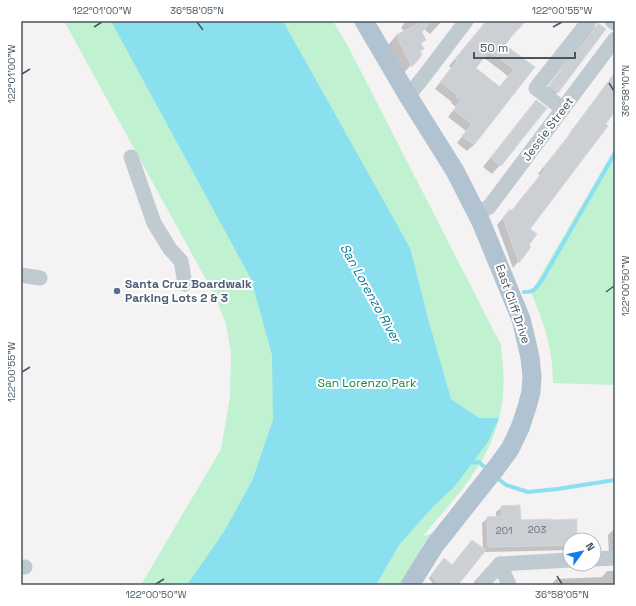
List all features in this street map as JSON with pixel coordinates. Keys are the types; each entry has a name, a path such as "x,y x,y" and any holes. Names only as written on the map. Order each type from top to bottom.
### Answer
{"main road":[{"name":"East Cliff Drive","path":"364,21 408,96 455,171 476,213 499,263 520,318 530,357 532,376 531,392 527,407 520,428 510,449 435,545 410,585"}],"street":[{"path":"408,96 466,21"},
{"path":"563,109 536,88 589,21"},
{"name":"Jessie Street","path":"476,213 489,207 615,39"},
{"path":"131,157 154,223 170,249 181,261 185,284"},
{"path":"21,275 40,278"},
{"path":"602,559 615,558"},
{"path":"481,585 500,564 562,560"},
{"path":"500,564 510,585"}],"green space":[{"name":"San Lorenzo Park","path":"64,21 333,21 350,50 501,345 503,396 498,423 491,442 483,459 472,476 422,537 433,533 423,545 404,585 141,585 221,449 230,397 231,353 226,324 215,296"},
{"path":"615,148 615,385 553,383 553,371 547,336 531,292"}],"water":[{"name":"San Lorenzo Park","path":"111,21 283,21 410,248 451,399 479,418 499,418 488,442 455,486 432,508 399,545 376,585 187,585 225,530 252,481 273,420 272,355 251,279"}],"building":[{"path":"423,21 431,21 422,32 426,40 421,43 424,49 420,51 422,55 412,67 396,35"},
{"path":"487,21 524,21 505,45 535,67 474,145 462,136 472,124 454,110 461,100 456,97 458,95 440,82 457,61 455,59","holes":["489,51 514,69 500,87 476,68"]},
{"path":"598,23 606,29 558,93 549,86"},
{"path":"615,73 615,111 606,124 608,126 530,229 537,234 529,245 531,247 519,263 503,218 510,209 512,211 545,169 544,167 575,128"},
{"path":"536,100 547,108 501,166 491,158"},
{"path":"520,505 521,520 577,519 577,532 562,532 562,545 488,547 487,517 502,516 501,506"},
{"path":"472,540 486,550 458,585 438,585 431,575 444,558 452,565"}],"waterway":[{"path":"524,292 533,290 542,280 615,153"},
{"path":"468,463 479,462 488,470"},
{"path":"496,477 506,485 528,492 615,480"}],"place":[{"name":"Santa Cruz Boardwalk Parking Lots 2 & 3","path":"117,291"}],"water label":[{"name":"San Lorenzo River","path":"371,293"}]}
